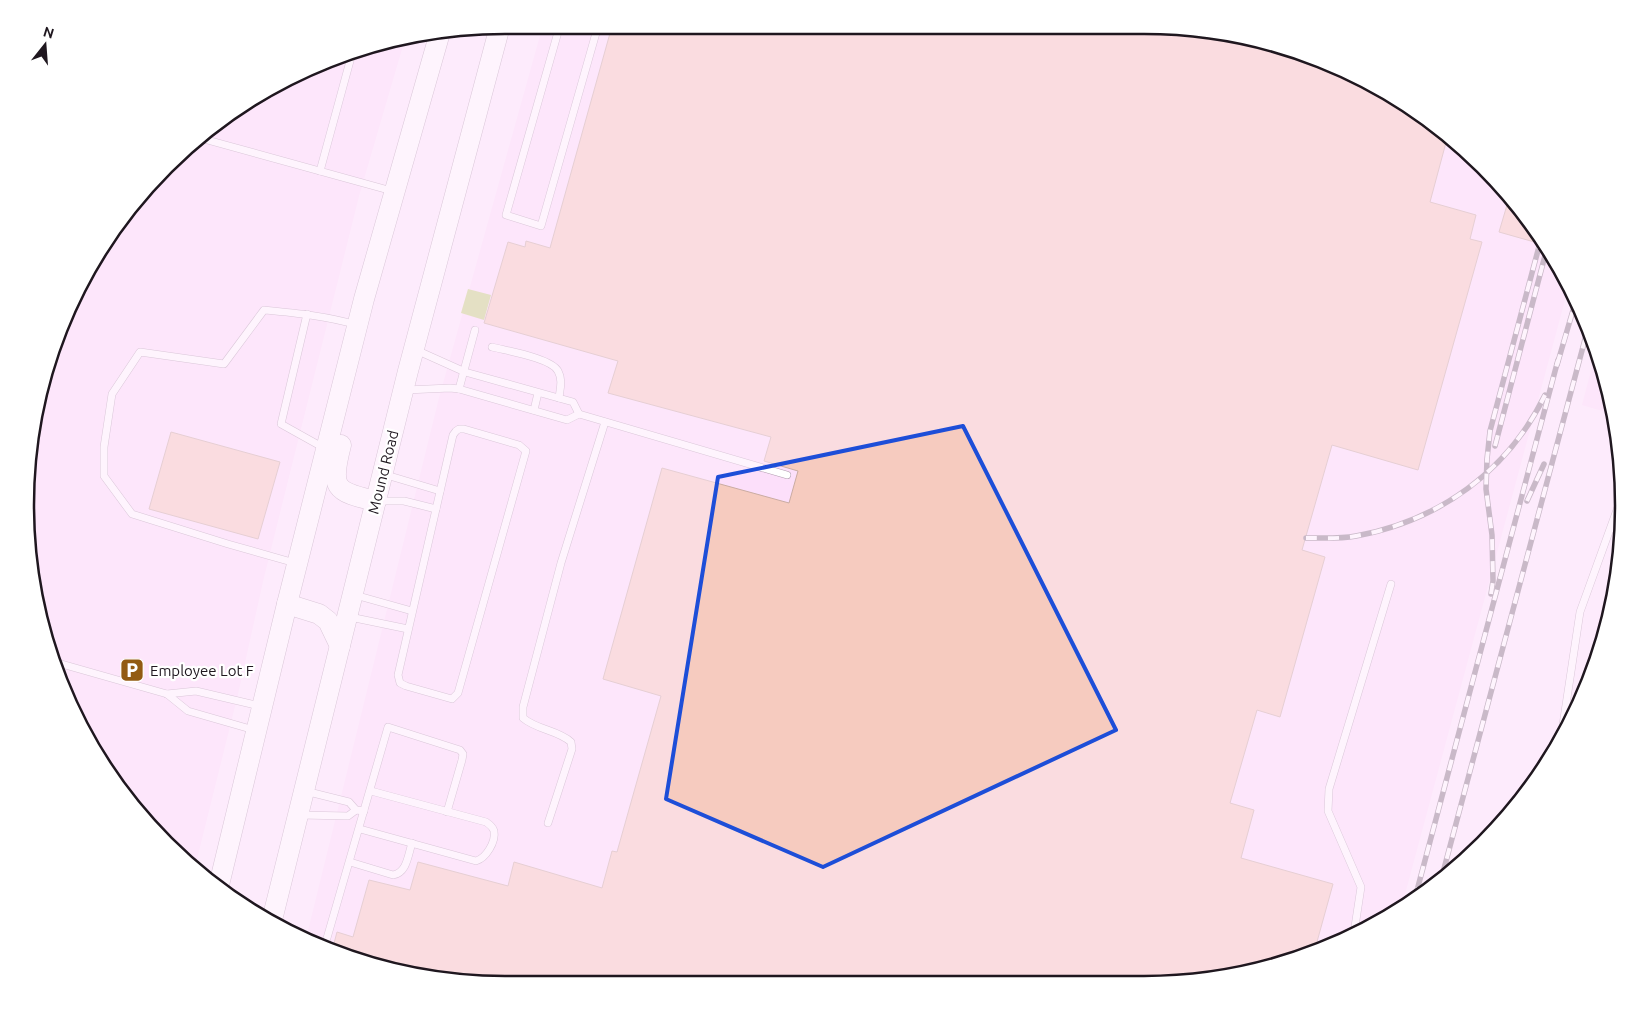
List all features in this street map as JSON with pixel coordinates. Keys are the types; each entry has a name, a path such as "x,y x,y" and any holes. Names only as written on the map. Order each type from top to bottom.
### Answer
{"main road":[{"path":"492,34 494,49"},
{"name":"Mound Road","path":"273,915 403,390 498,34"},
{"path":"220,881 287,604 358,325 438,39"},
{"path":"376,502 350,496 340,490 336,481 337,460 377,307 378,250"},
{"path":"287,604 319,614 328,621 340,646"}],"lane":[{"path":"557,34 506,215 541,226 596,34"},
{"path":"320,171 350,60"},
{"path":"207,140 395,192"},
{"path":"298,564 132,514 104,476 104,447 112,394 140,352 224,364 264,310 307,314 358,325"},
{"path":"307,314 281,424 327,449"},
{"path":"459,390 476,330"},
{"path":"492,347 543,360 554,366 559,372 562,384 559,398"},
{"path":"414,349 465,372 573,402 580,414 787,475"},
{"path":"403,390 450,388 567,420 580,414"},
{"path":"534,410 538,393"},
{"path":"548,823 572,749 571,742 561,735 531,725 523,718 523,706 561,563 605,422"},
{"path":"464,429 519,445 526,451 456,697 452,699 406,686 400,683 398,675 440,491 453,435 456,431 464,429"},
{"path":"383,474 440,491"},
{"path":"376,502 404,502 436,509"},
{"path":"1564,719 1580,612 1615,519"},
{"path":"1355,926 1361,887 1328,811 1329,789 1391,584"},
{"path":"353,595 412,611"},
{"path":"347,616 408,629"},
{"path":"62,664 167,694 196,691 262,707"},
{"path":"167,694 188,711 257,731"},
{"path":"326,941 360,829 360,811 371,791 388,727 460,750 463,754 447,812"},
{"path":"304,791 349,802 360,811"},
{"path":"360,829 476,861 482,859 487,854 492,839 494,832 492,826 486,822 371,791"},
{"path":"298,815 348,816 360,811"},
{"path":"350,862 393,876 398,875 405,867 412,844"}],"highlighted area":[{"path":"963,426 1116,730 823,867 666,799 718,477"}],"shaded area":[{"path":"540,34 1144,34 1206,38 1266,50 1295,59 1352,82 1406,113 1431,131 1477,172 1518,218 1536,243 1566,295 1404,898 1352,928 1295,951 1236,967 1175,975 474,975 443,972 383,960 308,933 439,398"},
{"path":"403,45 359,196 264,577 238,694 196,861 151,816 113,767 82,713 59,656 50,627 38,567 34,505 38,443 50,383 70,325 97,269 131,218 172,172 218,131 269,97 325,70 354,59"},
{"path":"1593,363 1606,412 1582,405"},
{"path":"1607,588 1599,627 1588,662"}],"green space":[{"path":"468,289 491,295 484,320 461,313"}],"building":[{"path":"610,34 1144,34 1206,38 1266,50 1295,59 1352,82 1406,113 1446,143 1430,202 1476,215 1470,239 1482,242 1418,470 1332,445 1302,550 1325,557 1280,717 1257,710 1230,803 1254,810 1241,858 1333,884 1317,943 1266,960 1236,967 1206,972 1144,976 474,975 413,967 383,960 334,943 337,932 353,937 369,880 410,890 418,862 508,886 514,862 602,888 612,851 617,852 661,696 603,679 662,468 789,503 798,471 764,461 771,437 608,393 618,361 484,323 508,242 525,247 526,241 550,248"},
{"path":"1507,205 1536,242 1499,232"},
{"path":"171,432 280,462 258,539 149,509"}],"railway":[{"path":"1491,594 1493,581 1492,535 1486,489 1490,431 1539,247"},
{"path":"1495,446 1545,257"},
{"path":"1557,365 1573,311"},
{"path":"1444,868 1585,340"},
{"path":"1417,889 1558,360"},
{"path":"1306,538 1350,537 1386,529 1443,505 1491,469 1512,447 1530,422 1545,395"},
{"path":"1527,501 1544,464"}],"place":[{"name":"Employee Lot F","path":"132,670"}]}
